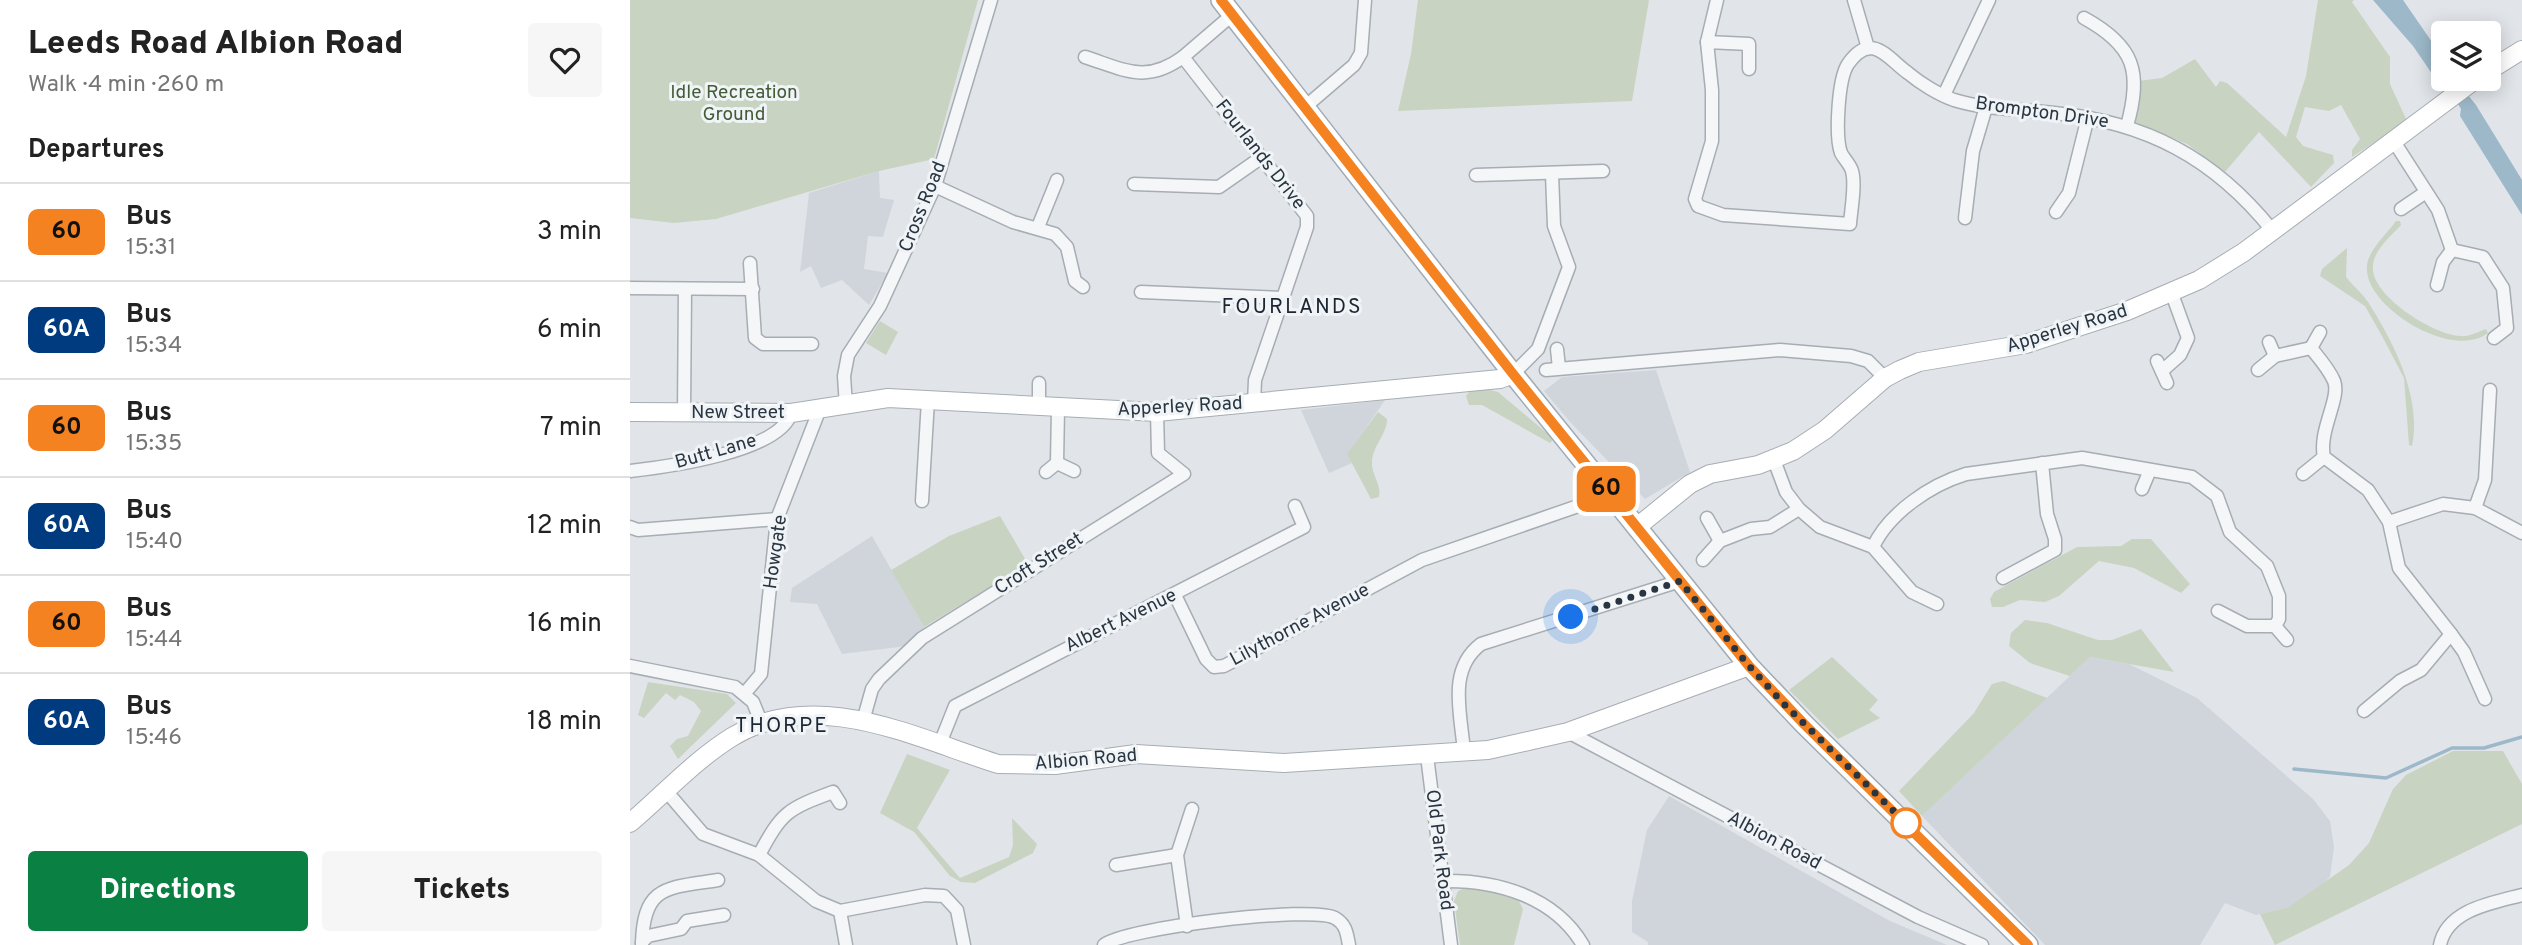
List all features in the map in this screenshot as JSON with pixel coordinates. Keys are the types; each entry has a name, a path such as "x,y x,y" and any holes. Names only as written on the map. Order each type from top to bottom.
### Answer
{"main road":[{"path":"1227,7 1513,374 1749,666 2021,944"}],"street":[{"name":"Cross Road","path":"846,406 844,376 848,355 880,306 935,186 991,0"},
{"path":"1305,107 1354,65 1360,53 1365,0"},
{"path":"1717,0 1707,41 1712,90 1712,141 1695,199 1698,206 1723,215 1850,224 1852,172 1840,151 1838,117 1843,76 1848,63 1868,48 1854,0"},
{"path":"1944,95 1989,0"},
{"path":"1085,57 1133,73 1163,72 1183,57 1227,7"},
{"path":"2084,18 2117,39 2128,56 2136,79 2127,127"},
{"path":"1707,41 1749,44 1749,69"},
{"name":"Brompton Drive","path":"1868,48 1887,52 1907,73 1944,95 1986,107 2088,117 2127,127 2186,152 2215,171 2272,230"},
{"path":"2501,63 2522,50"},
{"name":"Fourlands Drive","path":"1183,57 1307,216 1307,227 1255,380 1254,403"},
{"name":"Apperley Road","path":"1637,527 1690,484 1710,474 1774,460 1825,430 1885,378 1919,362 2026,344 2172,294 2217,269 2272,230 2458,91"},
{"path":"1965,218 1973,150 1986,107"},
{"path":"2056,212 2069,193 2088,117"},
{"path":"2393,139 2438,210 2452,250"},
{"path":"1134,184 1219,187 1262,157"},
{"path":"1476,175 1603,171"},
{"path":"1513,374 1538,349 1569,267 1554,226 1552,174"},
{"path":"1038,227 1057,180"},
{"path":"935,186 988,207 1013,222 1055,234 1068,247 1075,281 1083,287"},
{"path":"2401,209 2426,192"},
{"path":"2437,285 2443,262 2452,250"},
{"path":"2452,250 2483,257 2503,288 2507,328 2494,338"},
{"path":"750,263 755,338 763,344 794,350 812,344"},
{"path":"630,288 753,289"},
{"path":"684,412 685,289"},
{"path":"1141,292 1283,298"},
{"path":"2162,372 2180,355 2188,338 2172,294"},
{"path":"2311,348 2319,332"},
{"path":"2269,342 2275,356"},
{"path":"2258,370 2275,356 2311,348"},
{"path":"2311,348 2336,383 2335,397 2321,444 2323,457 2368,489 2389,522 2399,568 2464,652 2485,699"},
{"path":"1557,349 1553,369 1780,350 1868,360 1885,378"},
{"name":"Apperley Road","path":"846,406 888,398 1058,409 1157,412 1500,379 1513,374"},
{"path":"1039,383 1039,408"},
{"path":"2475,508 2486,470 2490,390"},
{"path":"922,501 928,400"},
{"name":"New Street","path":"630,412 791,413 846,406"},
{"path":"1058,409 1052,468 1074,471"},
{"name":"Howgate","path":"745,693 761,674 777,519 819,411"},
{"name":"Croft Street","path":"863,721 872,689 879,679 922,638 1184,474 1158,453 1157,412"},
{"name":"Butt Lane","path":"630,471 695,461 758,442 783,429 791,413"},
{"path":"2303,474 2323,457"},
{"path":"1873,547 1881,529 1951,478 2082,458 2192,477 2217,496 2230,532 2267,566 2275,583 2280,609 2275,626"},
{"path":"1774,460 1786,492 1799,509 1820,527 1873,547 1912,592 1937,604"},
{"path":"2003,578 2055,550 2055,539 2047,514 2042,463"},
{"path":"2143,489 2150,470"},
{"name":"Lilythorne Avenue","path":"1175,594 1206,659 1214,667 1224,666 1422,561 1610,495"},
{"path":"2389,522 2443,504 2475,508 2522,533"},
{"name":"Albert Avenue","path":"939,746 955,706 1304,527 1295,506"},
{"path":"1703,560 1720,541 1751,529 1770,527 1799,509"},
{"path":"1707,518 1720,541"},
{"path":"630,527 638,530 777,519"},
{"path":"1464,752 1459,681 1461,666 1468,654 1481,644 1680,581"},
{"path":"2218,611 2247,626 2275,626 2287,640"},
{"path":"2364,711 2400,681 2421,670 2451,634"},
{"path":"630,666 735,687 754,702 761,722"},
{"name":"Albion Road","path":"630,823 706,755 761,722 799,714 845,716 998,764 1018,766 1055,765 1136,754 1284,763 1427,756 1464,752 1568,732 1749,666"},
{"name":"Albion Road","path":"1568,732 1917,917 1982,945"},
{"name":"Old Park Road","path":"1427,756 1451,945"},
{"path":"667,792 703,834 759,855 816,901 840,911 925,895 944,896 957,910 964,945"},
{"path":"759,855 783,815 797,805 837,792"},
{"path":"1187,926 1177,855 1192,809"},
{"path":"1116,865 1177,855"},
{"path":"642,944 648,906 658,895 668,889 718,880"},
{"path":"1443,881 1471,881 1527,896 1558,916 1583,945"},
{"path":"2440,945 2442,932 2465,913 2522,895"},
{"path":"840,911 846,945"},
{"path":"1104,945 1136,934 1282,914 1327,914 1344,926 1349,945"},
{"path":"642,944 648,936 681,929 687,920 724,915"}],"shaded area":[{"path":"879,171 880,198 894,200 883,237 868,236 864,269 888,273 869,305 842,280 821,288 811,266 800,272 809,193"},
{"path":"1656,370 1690,472 1645,499 1571,423 1544,391 1562,377"},
{"path":"1385,400 1348,454 1352,463 1329,473 1301,410"},
{"path":"872,536 924,627 907,646 842,654 817,604 790,602 792,588"},
{"path":"2090,657 2129,664 2197,698 2313,799 2330,821 2334,847 2330,877 2313,893 2289,907 2256,915 2225,903 2200,945 2045,945 1922,816"},
{"path":"1669,796 1890,921 1947,945 1648,945 1648,942 1632,932 1632,901 1647,830"}],"green space":[{"name":"Idle Recreation Ground","path":"630,0 978,0 934,159 879,171 716,219 674,223 630,218"},
{"path":"1418,0 1649,0 1632,101 1398,111 1411,54"},
{"path":"2318,0 2354,0 2352,2 2390,57 2390,84 2407,121 2352,157 2352,150 2360,139 2341,105 2329,111 2305,107 2296,137 2303,146 2333,155 2334,163 2311,187 2259,132 2225,172 2187,144 2133,121 2138,81 2162,78 2195,59 2216,87 2220,81 2227,83 2286,137 2306,76"},
{"path":"2396,221 2400,221 2401,225 2384,243 2374,259 2375,277 2381,289 2405,311 2435,329 2460,336 2486,329 2488,333 2472,340 2453,340 2433,335 2412,325 2379,297 2370,282 2368,260 2374,248"},
{"path":"2347,248 2346,277 2366,299 2378,318 2404,371 2413,409 2412,446 2409,445 2404,378 2382,336 2365,306 2320,276 2322,269"},
{"path":"880,321 898,332 886,355 866,343"},
{"path":"1486,389 1498,392 1554,439 1550,443 1482,405 1469,405 1466,396 1470,391"},
{"path":"1378,412 1387,419 1372,463 1379,497 1371,499 1347,454"},
{"path":"1000,516 1028,564 924,627 891,570 949,536"},
{"path":"2132,539 2151,539 2190,584 2181,593 2134,568 2099,561 2059,596 2045,602 2020,600 2003,607 1992,607 1990,599 1994,592 2077,547 2121,546"},
{"path":"2025,620 2047,623 2098,640 2112,640 2141,629 2174,672 2090,657 2070,676 2030,663 2009,646 2011,633"},
{"path":"1832,657 1878,700 1869,710 1880,718 1838,739 1789,690"},
{"path":"2003,681 2047,698 1922,816 1899,791 1974,713 1992,684"},
{"path":"648,682 727,694 736,703 678,759 670,746 677,739 688,736 701,711 694,702 680,695 675,700 666,693 644,718 638,715"},
{"path":"2453,751 2503,751 2522,784 2522,824 2275,945 2260,914 2289,907 2349,865 2369,843 2393,789 2406,775"},
{"path":"907,754 950,770 917,828 960,878 1009,857 1013,845 1012,818 1037,844 1033,853 975,883 961,882 950,876 914,832 880,813"},
{"path":"1468,887 1517,897 1523,909 1514,945 1460,945 1454,901 1458,891"}],"water":[{"path":"2373,0 2403,0 2431,41 2431,72 2413,46"},
{"path":"2450,91 2465,91 2476,105 2522,180 2522,215 2460,116 2461,109"}],"waterway":[{"path":"2294,769 2386,778 2452,748 2484,748 2522,737"}],"bus line":[{"name":"60","path":"1221,0 1513,374 1749,666 1804,724 2028,945"}],"district":[{"name":"FOURLANDS","path":"1292,307"},
{"name":"THORPE","path":"782,726"}],"route":[{"path":"1571,617 1680,581 1749,666 1785,705 1912,829 1906,823"}]}
